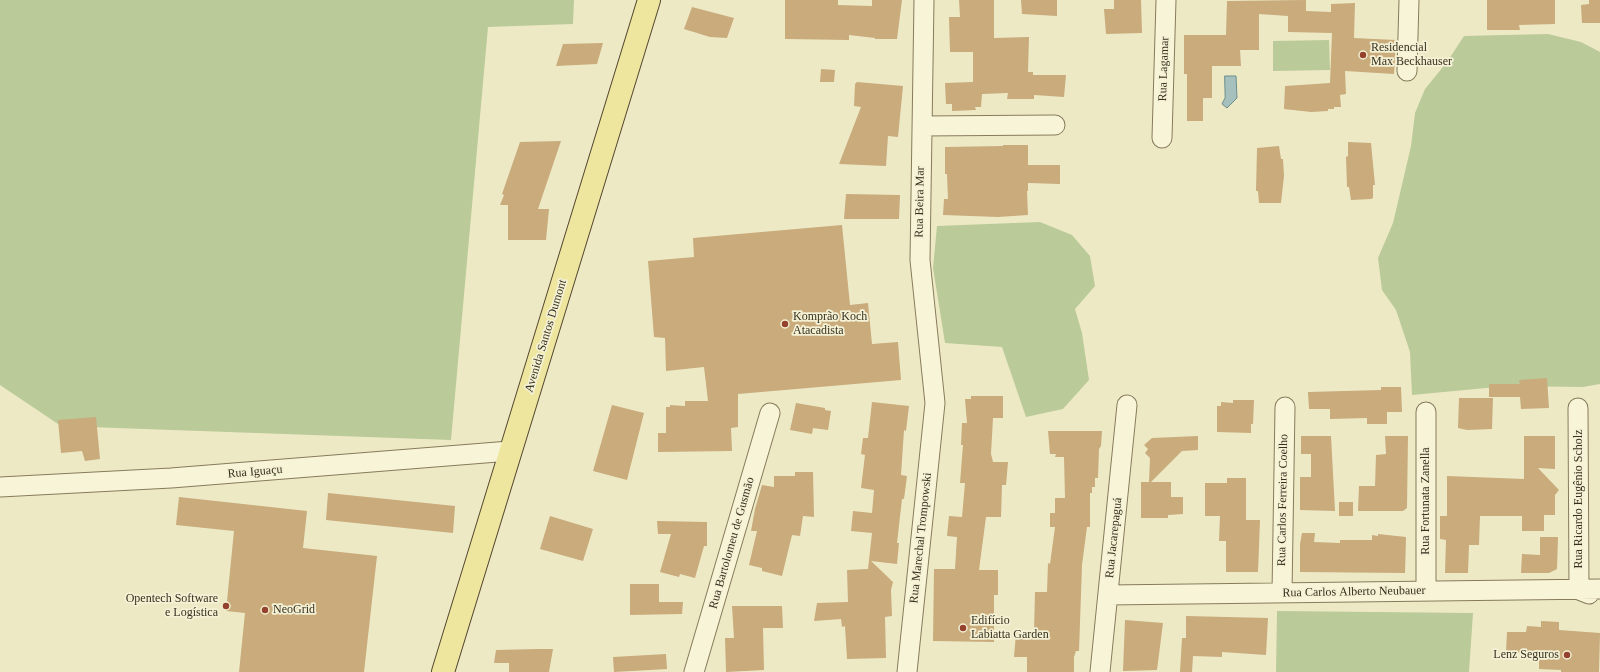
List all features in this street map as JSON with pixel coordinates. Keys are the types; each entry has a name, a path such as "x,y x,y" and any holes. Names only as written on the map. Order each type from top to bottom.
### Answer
{"main road":[{"name":"Avenida Santos Dumont","path":"443,672 649,0"}],"street":[{"name":"Rua Beira Mar","path":"924,0 920,260 935,404"},
{"name":"Rua Lagamar","path":"1162,138 1166,0"},
{"path":"1407,71 1409,0"},
{"path":"922,126 1054,125"},
{"name":"Rua Marechal Trompowski","path":"907,672 935,404"},
{"name":"Rua Jacarepaguá","path":"1100,672 1127,405"},
{"name":"Rua Carlos Ferreira Coelho","path":"1282,593 1285,406"},
{"name":"Rua Ricardo Eugênio Scholz","path":"1578,408 1579,590"},
{"name":"Rua Fortunata Zanella","path":"1426,412 1426,591"},
{"name":"Rua Bartolomeu de Gusmão","path":"694,672 770,413"},
{"name":"Rua Iguaçu","path":"0,486 171,478 510,451"},
{"name":"Rua Carlos Alberto Neubauer","path":"1108,595 1600,589"},
{"path":"1579,590 1600,599"}],"green space":[{"path":"0,0 574,0 573,24 488,27 451,440 61,426 0,385"},
{"path":"1548,34 1581,42 1600,52 1600,384 1583,387 1507,386 1412,395 1410,352 1396,310 1382,290 1378,258 1393,223 1411,146 1415,113 1425,89 1447,62 1464,36"},
{"path":"1329,40 1330,70 1273,71 1273,41"},
{"path":"1040,222 1072,235 1090,256 1095,286 1075,309 1082,333 1089,380 1063,409 1026,417 1002,347 945,343 933,268 937,226"},
{"path":"1277,611 1473,613 1469,672 1276,672"}],"water":[{"path":"1225,76 1236,76 1237,98 1227,108 1222,104 1225,98"}],"building":[{"path":"785,0 838,0 838,5 872,6 872,0 902,0 897,39 875,39 849,35 849,40 785,39"},
{"path":"959,0 994,0 994,38 1029,37 1028,72 1033,72 1033,75 1066,75 1064,97 1034,95 1034,99 1007,99 1008,93 982,94 981,107 975,107 976,110 952,111 952,104 946,104 945,83 973,82 973,52 950,52 949,17 960,17"},
{"path":"1021,0 1057,0 1057,16 1022,14"},
{"path":"1114,0 1141,0 1142,33 1106,34 1104,9 1114,9"},
{"path":"1306,0 1306,11 1331,12 1331,4 1355,3 1354,38 1396,40 1394,74 1345,71 1346,94 1340,95 1341,107 1334,107 1334,109 1328,109 1328,111 1311,112 1284,109 1285,86 1330,83 1332,33 1288,32 1288,16 1259,14 1259,50 1240,50 1241,66 1212,66 1212,98 1203,98 1203,121 1187,121 1187,74 1184,74 1184,35 1226,35 1227,1"},
{"path":"1487,0 1555,0 1555,24 1519,25 1520,30 1487,30"},
{"path":"1589,0 1600,0 1600,23 1582,23 1581,5 1589,4"},
{"path":"692,7 734,18 727,38 710,37 684,29"},
{"path":"603,43 597,64 556,66 563,44"},
{"path":"821,69 835,70 834,82 820,82"},
{"path":"857,82 903,86 898,137 888,136 886,166 839,164 861,107 854,106 855,84"},
{"path":"561,141 538,209 549,209 546,240 508,240 508,205 500,205 504,195 502,194 520,142"},
{"path":"1348,142 1371,143 1375,185 1373,185 1373,198 1371,199 1351,200 1349,187 1347,187 1346,157 1348,156"},
{"path":"1028,145 1028,165 1060,165 1060,184 1028,183 1028,215 998,217 943,215 944,199 948,199 947,174 945,174 945,147"},
{"path":"1279,146 1281,159 1283,159 1284,176 1281,203 1259,203 1258,191 1256,191 1257,148"},
{"path":"846,194 900,195 899,219 844,219"},
{"name":"Komprão Koch Atacadista","path":"842,225 850,305 868,303 872,344 898,342 901,380 738,394 738,427 731,428 732,451 658,452 658,433 666,433 666,407 670,407 670,405 685,406 685,401 708,401 704,367 666,371 665,338 654,337 648,261 694,257 693,238"},
{"path":"1547,378 1549,408 1521,409 1520,397 1489,397 1489,384 1520,384 1519,380"},
{"path":"1381,387 1401,387 1402,412 1387,412 1387,424 1367,424 1367,418 1330,419 1330,409 1309,409 1308,392 1381,390"},
{"path":"971,396 1003,396 1003,418 993,418 991,454 993,462 1008,462 1006,485 1002,485 1001,517 986,517 979,570 998,570 998,595 994,595 994,642 933,641 934,569 955,569 957,537 947,536 949,516 962,517 965,483 960,483 963,445 961,445 962,423 967,423 965,399 971,399"},
{"path":"1459,398 1493,398 1492,429 1467,430 1458,428"},
{"path":"1233,400 1254,400 1251,433 1217,432 1217,406 1221,406 1221,402 1233,403"},
{"path":"872,402 909,406 906,431 904,430 901,475 907,476 904,499 902,499 897,543 899,543 897,564 871,561 893,582 891,590 892,616 885,617 886,658 847,659 845,626 842,627 841,619 814,621 817,603 848,602 847,570 868,569 872,533 851,531 853,511 872,513 874,490 861,488 865,455 861,454 863,438 868,438"},
{"path":"796,403 825,408 825,410 831,411 828,430 813,428 812,434 790,430"},
{"path":"612,405 644,413 627,480 593,471"},
{"path":"96,417 100,459 85,461 82,451 61,453 58,420"},
{"path":"1048,431 1102,431 1101,446 1099,449 1098,478 1095,478 1095,487 1092,487 1092,493 1090,493 1090,527 1087,527 1082,565 1079,651 1076,651 1074,657 1074,672 1027,672 1027,657 1014,657 1016,633 1034,632 1035,592 1047,592 1048,563 1050,564 1055,527 1050,527 1050,513 1055,513 1055,498 1065,498 1064,457 1055,457 1056,454 1050,454"},
{"path":"1198,436 1198,450 1182,451 1151,482 1171,482 1171,497 1183,497 1183,514 1168,515 1168,518 1141,518 1141,482 1149,482 1150,458 1145,453 1148,449 1144,445 1152,438"},
{"path":"1301,436 1331,436 1335,511 1300,510 1300,477 1311,477 1311,454 1301,454"},
{"path":"1385,436 1408,436 1407,508 1403,511 1358,511 1359,486 1375,486 1376,455 1386,454"},
{"path":"1524,436 1555,436 1555,469 1538,468 1559,490 1555,495 1555,515 1544,515 1544,531 1522,531 1522,516 1480,516 1479,545 1469,545 1468,573 1445,573 1446,540 1440,539 1440,516 1447,516 1447,476 1524,479"},
{"path":"795,472 813,472 814,517 803,516 800,536 792,535 782,576 762,571 762,568 749,565 757,531 751,531 755,509 762,485 774,487 774,476 795,476"},
{"path":"1227,478 1246,478 1246,520 1260,520 1258,572 1226,572 1226,541 1219,541 1220,516 1205,516 1205,483 1227,483"},
{"path":"328,493 455,506 453,533 326,520"},
{"path":"179,497 307,511 303,548 377,556 364,672 239,672 245,613 226,611 234,531 176,525"},
{"path":"1339,502 1353,502 1353,516 1339,516"},
{"path":"550,516 593,529 583,561 540,549"},
{"path":"657,521 707,522 707,546 704,546 695,578 680,574 679,577 660,572 671,534 658,534"},
{"path":"1302,533 1315,533 1314,542 1340,543 1340,540 1372,540 1372,535 1378,536 1378,534 1406,537 1405,573 1300,572 1300,544"},
{"path":"1540,537 1558,537 1557,569 1549,573 1521,573 1522,554 1540,555"},
{"path":"630,584 659,584 659,602 683,602 682,614 630,615"},
{"path":"732,606 782,606 783,628 763,628 764,670 726,672 725,638 734,638"},
{"path":"1186,616 1268,618 1266,655 1222,652 1222,657 1193,656 1192,672 1180,672 1182,638 1186,638"},
{"path":"1125,620 1163,623 1157,670 1123,671"},
{"path":"1541,621 1559,622 1559,630 1600,633 1599,672 1561,672 1561,670 1539,669 1539,661 1533,653 1506,652 1507,632 1526,632 1527,626 1541,627"},
{"path":"553,649 549,672 509,672 509,663 494,663 496,650"},
{"path":"666,654 667,669 614,672 613,657"}],"place":[{"name":"Residencial Max Beckhauser","path":"1363,55"},
{"name":"Komprão Koch Atacadista","path":"785,324"},
{"name":"Opentech Software e Logística","path":"226,606"},
{"name":"NeoGrid","path":"265,610"},
{"name":"Edifício Labiatta Garden","path":"963,628"},
{"name":"Lenz Seguros","path":"1567,655"}]}
